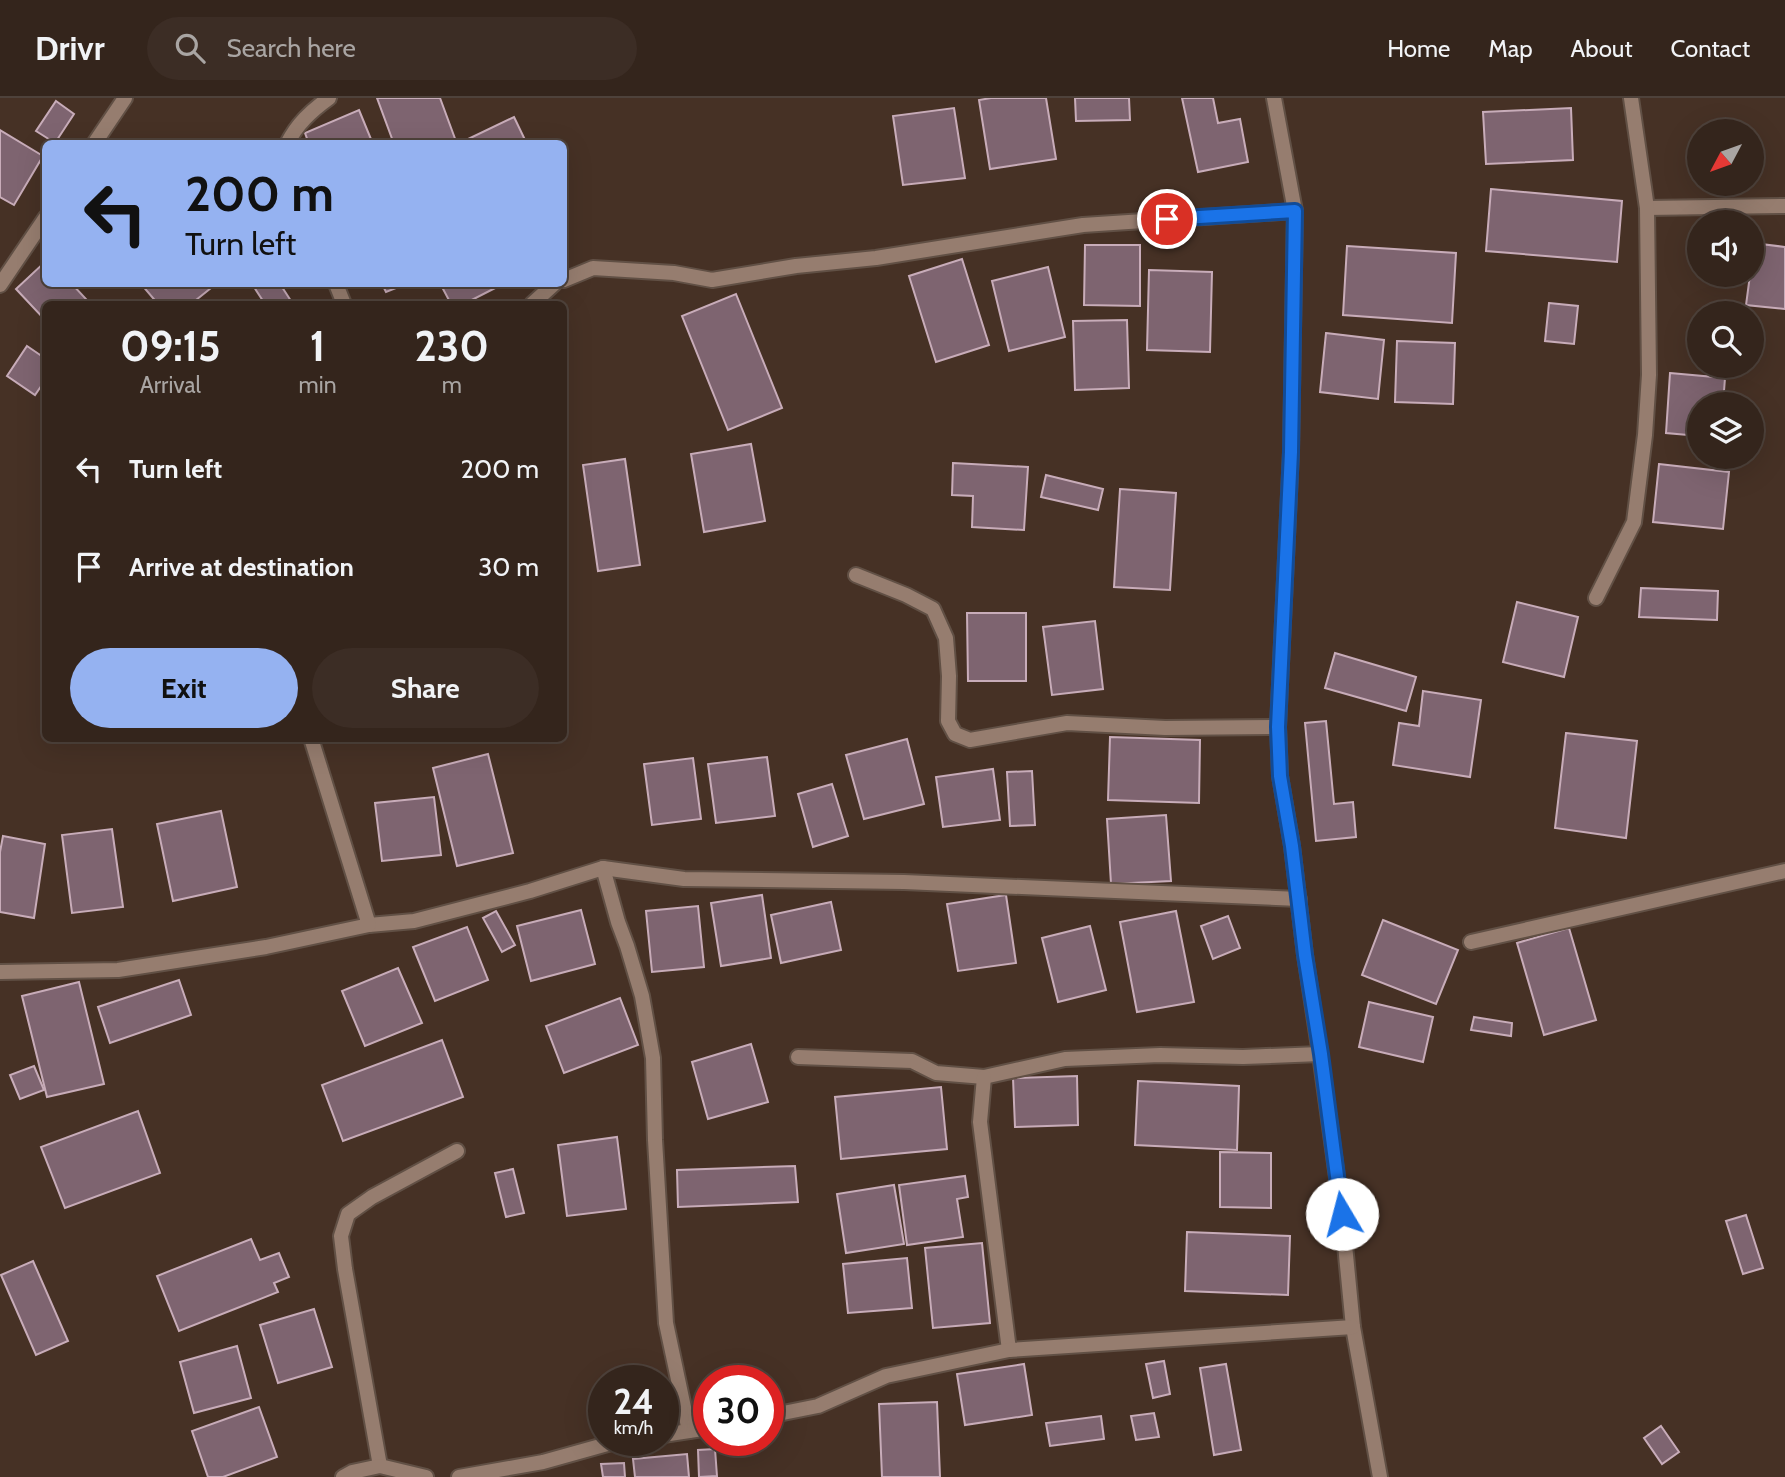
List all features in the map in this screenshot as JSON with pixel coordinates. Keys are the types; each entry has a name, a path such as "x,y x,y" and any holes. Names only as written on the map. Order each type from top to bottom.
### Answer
{"street":[{"path":"97,140 124,98"},
{"path":"289,140 309,112 329,98"},
{"path":"1274,98 1295,211 1291,452 1278,727 1280,776 1321,1054 1342,1214 1353,1327 1380,1477"},
{"path":"1596,598 1634,522 1645,435 1649,375 1647,208 1631,98"},
{"path":"1647,208 1785,206"},
{"path":"567,279 593,268 674,273 712,280 876,258 1083,225 1295,211"},
{"path":"0,285 42,223"},
{"path":"535,301 551,287"},
{"path":"856,575 933,609 946,638 948,721 955,734 970,740 1067,723 1165,728 1278,727"},
{"path":"312,742 369,925"},
{"path":"0,972 118,971 266,947 369,925 414,921 530,891 603,868 684,879 904,882 1299,899"},
{"path":"603,868 642,996 653,1058 666,1323 690,1431"},
{"path":"1471,942 1785,871"},
{"path":"798,1056 912,1061 936,1073 984,1077 1065,1059 1160,1055 1243,1057 1321,1054"},
{"path":"984,1077 980,1122 1009,1350"},
{"path":"380,1465 341,1236 348,1214 372,1197 457,1151"},
{"path":"784,1413 818,1406 886,1376 1009,1350 1353,1327"},
{"path":"679,1433 693,1431"},
{"path":"459,1477 543,1462 588,1449"},
{"path":"343,1477 380,1465 426,1477"}],"building":[{"path":"377,98 440,98 456,140 393,140"},
{"path":"1046,98 1056,159 990,169 979,100"},
{"path":"1075,98 1129,98 1130,120 1076,121"},
{"path":"1182,98 1213,98 1218,123 1240,119 1248,162 1198,172"},
{"path":"56,101 74,114 57,140 50,140 36,131"},
{"path":"954,108 965,178 903,185 893,116"},
{"path":"1571,108 1573,160 1486,164 1483,112"},
{"path":"359,110 371,140 308,140 305,133"},
{"path":"514,117 525,140 466,140"},
{"path":"0,130 42,158 14,205 0,197"},
{"path":"1491,189 1622,201 1617,262 1486,251"},
{"path":"1764,244 1785,247 1785,309 1764,307 1764,301 1747,301 1748,287 1764,287"},
{"path":"1085,245 1140,245 1140,306 1084,305"},
{"path":"1347,246 1456,253 1452,323 1343,315"},
{"path":"962,259 989,345 936,362 909,276"},
{"path":"42,265 42,287 75,287 86,299 42,301 42,317 16,289"},
{"path":"1048,267 1065,337 1009,351 992,281"},
{"path":"1149,270 1212,272 1210,352 1147,350"},
{"path":"144,287 212,287 195,301 155,301"},
{"path":"254,287 282,287 291,301 263,301"},
{"path":"384,287 398,287 386,292"},
{"path":"442,287 497,287 470,301 449,301"},
{"path":"736,294 782,408 728,430 682,316"},
{"path":"1549,303 1578,306 1574,344 1545,341"},
{"path":"1127,320 1129,388 1075,390 1073,321"},
{"path":"1326,333 1384,340 1378,399 1320,392"},
{"path":"1397,341 1455,343 1453,404 1395,402"},
{"path":"27,346 42,356 42,385 35,395 7,376"},
{"path":"1670,373 1687,375 1687,378 1725,378 1724,392 1687,392 1687,435 1666,433"},
{"path":"751,444 765,521 704,532 691,454"},
{"path":"625,459 640,565 598,571 583,465"},
{"path":"953,463 1028,467 1024,530 972,527 973,496 952,495"},
{"path":"1659,464 1729,472 1723,529 1653,522"},
{"path":"1046,475 1103,489 1098,510 1041,497"},
{"path":"1120,489 1176,493 1170,590 1114,587"},
{"path":"1641,588 1718,591 1717,620 1639,617"},
{"path":"1517,602 1578,617 1564,677 1503,662"},
{"path":"967,613 1026,613 1026,681 968,681"},
{"path":"1095,621 1103,689 1052,695 1043,627"},
{"path":"1335,653 1416,677 1406,711 1325,688"},
{"path":"1423,691 1481,700 1470,777 1393,765 1399,723 1419,726"},
{"path":"1326,721 1334,804 1353,802 1356,837 1316,841 1305,723"},
{"path":"1566,733 1637,741 1626,838 1555,828"},
{"path":"1110,737 1200,740 1199,803 1108,800"},
{"path":"907,739 924,804 864,819 846,755"},
{"path":"488,754 513,853 457,866 433,768"},
{"path":"767,757 775,816 716,823 708,764"},
{"path":"693,758 701,819 652,825 644,764"},
{"path":"993,769 1000,820 943,827 936,777"},
{"path":"1032,771 1035,825 1010,826 1007,772"},
{"path":"832,784 848,836 813,847 798,794"},
{"path":"434,797 441,855 382,861 375,803"},
{"path":"221,811 237,887 173,901 157,824"},
{"path":"1166,815 1171,881 1111,884 1107,819"},
{"path":"112,829 123,907 72,913 62,835"},
{"path":"3,836 45,844 34,918 0,912 0,852"},
{"path":"762,895 771,958 721,966 711,903"},
{"path":"1006,895 1016,963 958,971 947,904"},
{"path":"831,902 841,950 781,963 771,915"},
{"path":"698,906 704,967 652,972 646,911"},
{"path":"581,910 595,964 531,981 517,926"},
{"path":"496,911 515,945 502,952 483,918"},
{"path":"1176,911 1194,1002 1137,1012 1120,922"},
{"path":"1228,916 1240,948 1213,959 1201,926"},
{"path":"1383,920 1458,950 1436,1004 1362,975"},
{"path":"1090,926 1106,990 1058,1002 1042,938"},
{"path":"467,927 488,980 435,1001 413,947"},
{"path":"1569,928 1596,1020 1544,1035 1517,943"},
{"path":"398,968 422,1023 365,1046 342,991"},
{"path":"179,980 191,1015 110,1043 98,1007"},
{"path":"79,982 104,1084 47,1097 22,996"},
{"path":"620,998 638,1045 564,1073 546,1026"},
{"path":"1369,1002 1433,1017 1423,1062 1359,1047"},
{"path":"1474,1017 1512,1023 1511,1036 1471,1030"},
{"path":"442,1040 463,1097 343,1141 322,1085"},
{"path":"751,1044 768,1102 708,1119 692,1062"},
{"path":"34,1066 44,1090 20,1099 10,1075"},
{"path":"1077,1076 1078,1125 1015,1127 1013,1078"},
{"path":"1138,1081 1239,1086 1237,1150 1135,1145"},
{"path":"941,1087 947,1149 841,1159 835,1097"},
{"path":"138,1111 160,1173 65,1208 41,1147"},
{"path":"617,1137 626,1209 567,1216 558,1145"},
{"path":"1220,1152 1271,1153 1271,1208 1220,1207"},
{"path":"795,1166 798,1202 678,1207 677,1170"},
{"path":"513,1169 524,1213 506,1217 495,1173"},
{"path":"965,1176 968,1197 957,1199 963,1237 907,1245 899,1185"},
{"path":"894,1185 904,1244 846,1253 837,1194"},
{"path":"1746,1215 1763,1268 1743,1274 1726,1221"},
{"path":"1187,1232 1290,1236 1288,1295 1185,1291"},
{"path":"251,1239 260,1260 279,1253 289,1277 274,1283 278,1292 179,1331 157,1276"},
{"path":"982,1243 990,1323 933,1328 925,1248"},
{"path":"907,1258 912,1308 848,1313 843,1264"},
{"path":"33,1261 68,1341 36,1355 1,1275"},
{"path":"314,1309 332,1367 278,1383 260,1325"},
{"path":"237,1346 251,1398 194,1413 180,1362"},
{"path":"1164,1361 1170,1394 1153,1398 1146,1364"},
{"path":"1024,1364 1032,1415 965,1425 957,1374"},
{"path":"1226,1364 1241,1450 1214,1455 1200,1368"},
{"path":"937,1402 940,1477 882,1477 879,1404"},
{"path":"259,1407 277,1457 223,1477 208,1477 192,1431"},
{"path":"1154,1413 1159,1437 1136,1440 1131,1416"},
{"path":"1101,1416 1104,1439 1050,1446 1046,1423"},
{"path":"1661,1426 1679,1452 1662,1464 1644,1438"},
{"path":"687,1454 689,1477 635,1477 633,1459"},
{"path":"698,1456 716,1456 717,1476 699,1477"},
{"path":"624,1463 625,1477 603,1477 601,1464"}],"route":[{"path":"1167,219 1295,211 1291,452 1278,727 1280,776 1342,1214"}]}
